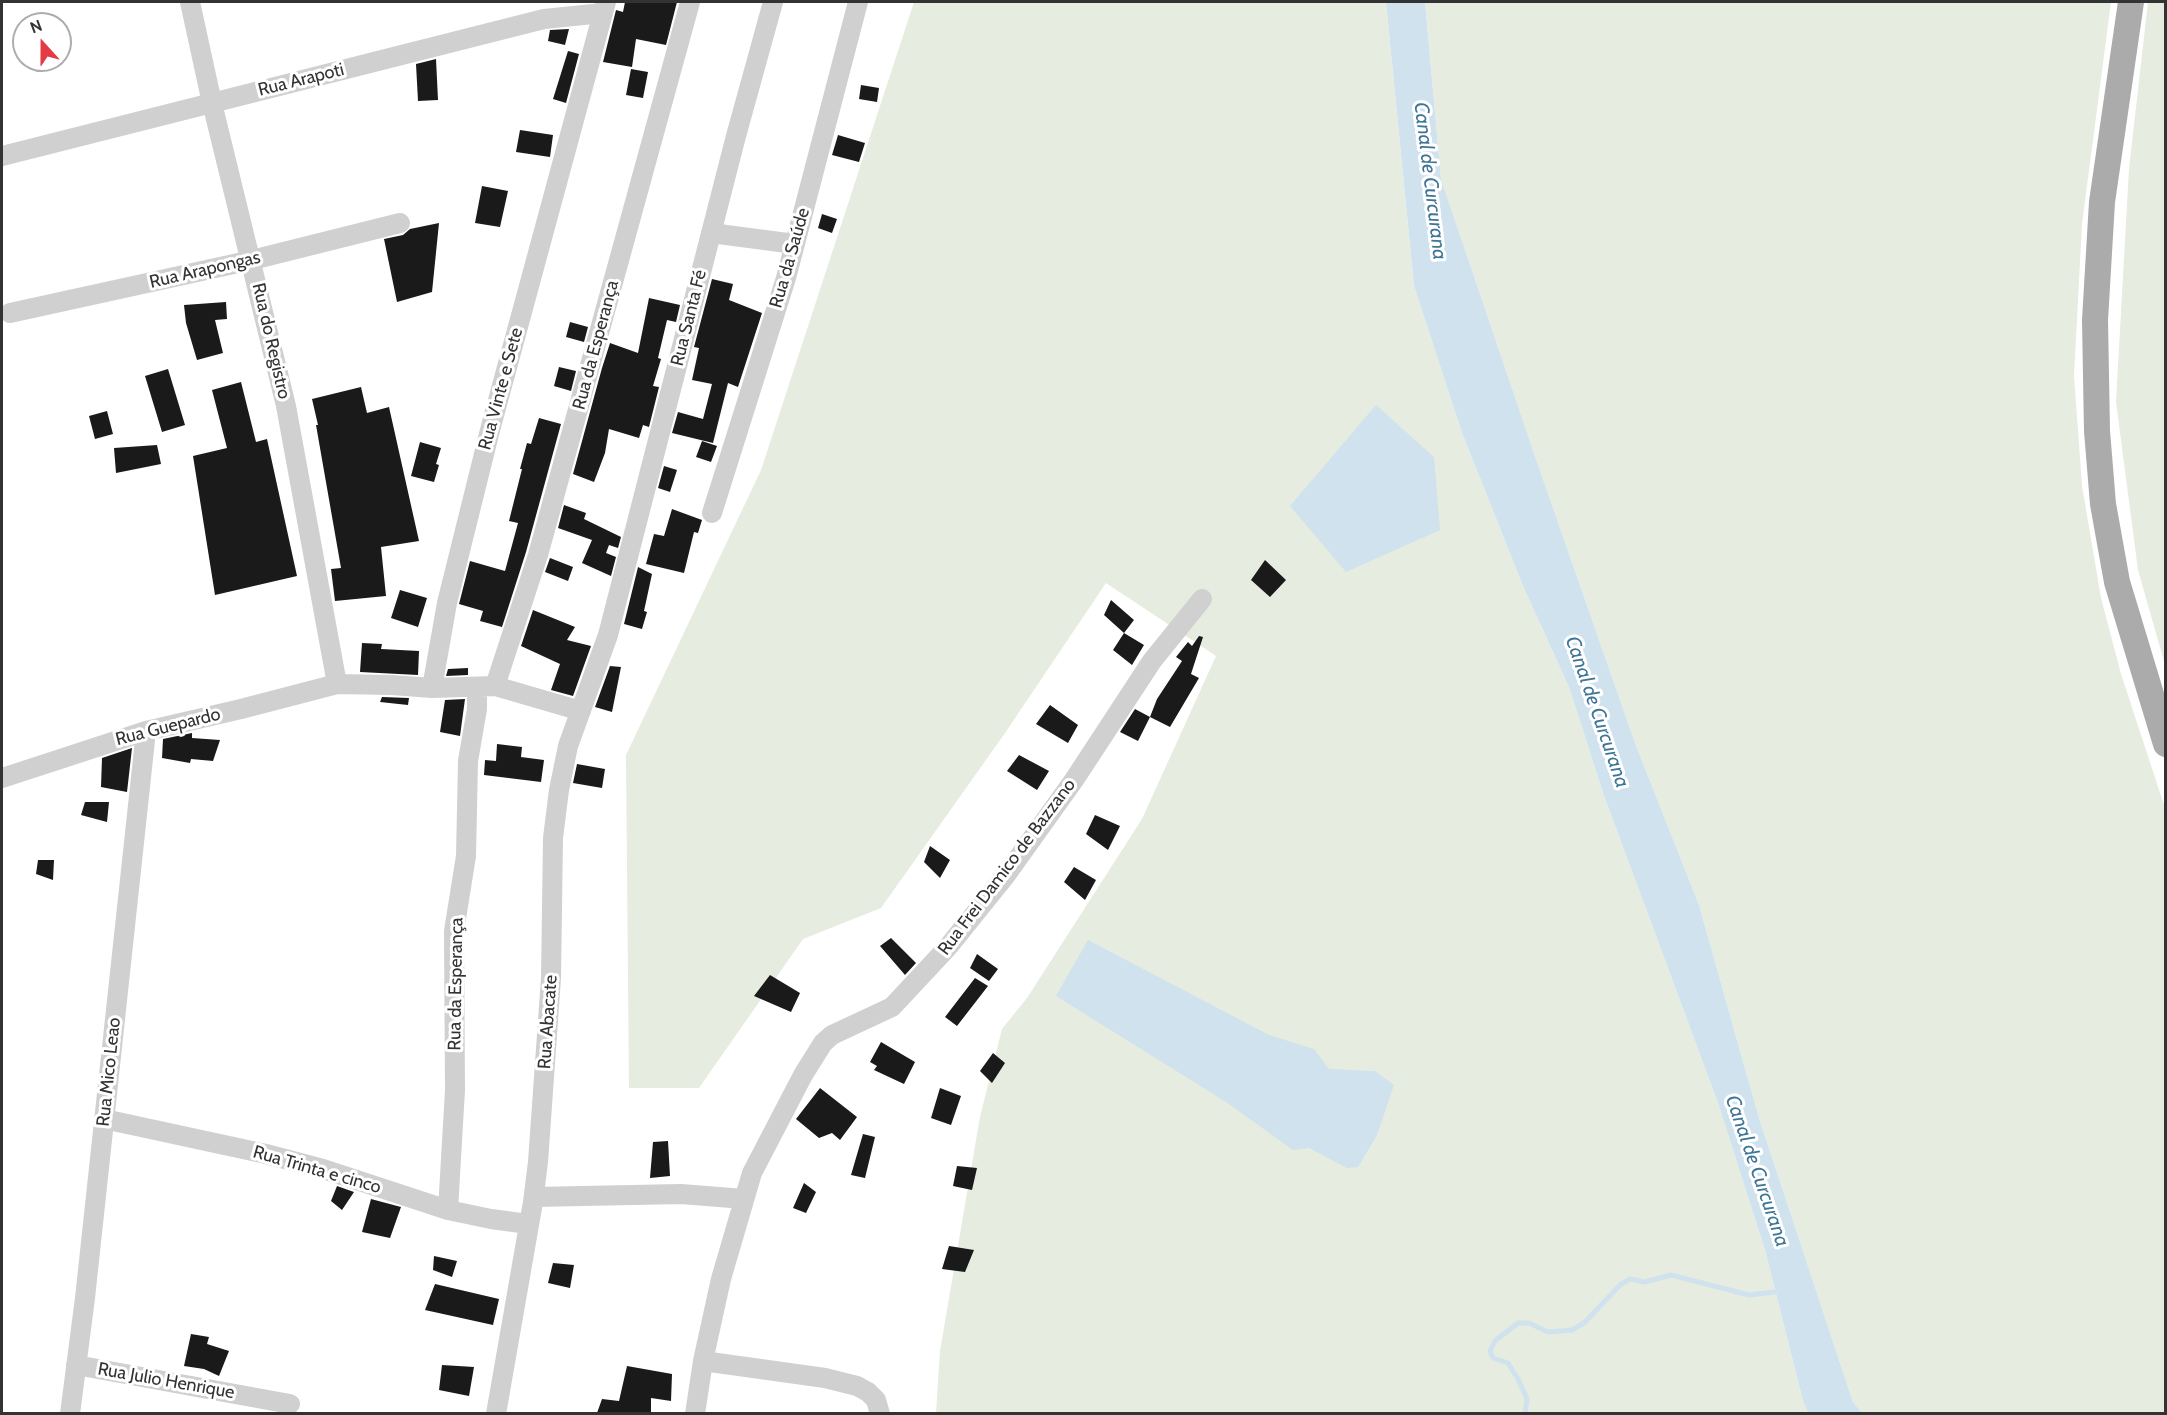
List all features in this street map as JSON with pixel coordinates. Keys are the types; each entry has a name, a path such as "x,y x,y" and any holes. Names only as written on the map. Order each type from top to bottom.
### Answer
{"main road":[{"path":"2132,2 2102,202 2095,320 2097,431 2103,504 2117,582 2166,744"}],"street":[{"name":"Rua do Registro","path":"190,2 212,103 286,406 337,684"},
{"name":"Rua da Esperança","path":"448,1210 455,1090 454,931 466,856 468,761 477,709 538,555 690,2"},
{"name":"Rua Santa Fé","path":"608,634 773,2"},
{"name":"Rua da Saúde","path":"712,513 795,244 858,2"},
{"name":"Rua Arapoti","path":"2,156 544,19 604,7"},
{"name":"Rua Vinte e Sete","path":"432,688 447,603 490,430 604,7"},
{"name":"Rua Arapongas","path":"10,313 252,260 400,224"},
{"path":"711,233 795,244"},
{"name":"Rua Frei Damico de Bazzano","path":"695,1413 703,1361 721,1279 752,1173 803,1075 832,1035 892,1007 948,947 1006,875 1074,780 1152,661 1202,599"},
{"name":"Rua Abacate","path":"496,1413 534,1197 551,978 553,838 559,790 568,746 608,634"},
{"path":"337,684 432,688 486,686 581,711"},
{"name":"Rua Guepardo","path":"2,778 146,730 241,709 337,684"},
{"name":"Rua Mico Leao","path":"70,1413 146,730"},
{"name":"Rua Trinta e cinco","path":"104,1119 289,1160 448,1210 528,1224"},
{"path":"534,1197 681,1194 744,1199"},
{"path":"703,1361 825,1378 857,1386 868,1392 878,1406"},
{"name":"Rua Julio Henrique","path":"76,1365 290,1404"}],"shaded area":[{"path":"914,2 1386,2 1414,286 1462,433 1523,586 1569,687 1603,793 1718,1103 1765,1250 1808,1413 936,1413 940,1351 980,1117 1002,1029 1027,998 1142,819 1216,656 1106,583 1005,733 881,908 803,939 699,1088 629,1088 626,755 761,470"},
{"path":"1425,2 2111,2 2082,224 2074,376 2082,486 2101,598 2121,674 2165,808 2165,1413 1862,1414 1853,1402 1759,1118 1699,905 1635,743 1441,179"},
{"path":"2148,2 2166,2 2165,665 2138,570 2116,402 2129,169"}],"water":[{"name":"Canal de Curcurana","path":"1386,2 1425,2 1441,179 1635,743 1699,905 1759,1118 1853,1402 1862,1413 1808,1413 1803,1401 1765,1250 1718,1103 1603,793 1569,687 1523,586 1462,433 1414,286"},
{"path":"1376,405 1434,457 1440,530 1346,572 1290,506"},
{"path":"1088,940 1269,1035 1314,1049 1329,1069 1375,1071 1394,1085 1377,1135 1358,1167 1347,1168 1309,1148 1293,1150 1226,1102 1056,996"}],"building":[{"path":"625,2 677,2 666,45 636,39 632,67 603,62 616,10 623,12"},
{"path":"569,29 565,45 548,41 550,30"},
{"path":"568,51 579,54 566,103 553,99"},
{"path":"436,59 438,100 418,101 416,64"},
{"path":"631,69 648,72 643,98 626,95"},
{"path":"861,85 879,88 877,102 859,99"},
{"path":"520,130 553,135 550,157 516,152"},
{"path":"838,135 865,143 859,162 832,155"},
{"path":"482,186 508,191 500,227 475,223"},
{"path":"822,214 837,219 832,233 818,228"},
{"path":"439,223 432,292 397,302 384,239 403,235 410,229"},
{"path":"712,279 733,284 729,300 762,313 738,387 728,383 713,443 672,433 678,412 703,419 712,384 692,380 699,348 694,347"},
{"path":"649,298 680,305 676,322 667,320 658,358 661,359 653,386 659,387 649,427 643,425 639,438 609,429 605,453 594,482 573,474 602,368 610,343 638,353"},
{"path":"226,302 227,319 215,320 223,353 197,360 186,323 184,305"},
{"path":"570,322 588,327 584,342 566,337"},
{"path":"559,367 576,371 571,391 554,386"},
{"path":"168,369 185,425 162,432 145,376"},
{"path":"241,382 256,442 267,439 297,576 215,595 193,456 227,448 212,390"},
{"path":"361,387 367,413 389,407 419,541 381,547 386,596 335,601 331,569 341,568 312,399"},
{"path":"107,411 113,434 95,439 89,416"},
{"path":"539,418 561,424 526,552 502,627 480,621 483,611 459,604 470,561 505,571 518,523 509,521 522,469 520,469 527,443 531,444"},
{"path":"702,441 717,446 711,462 696,457"},
{"path":"420,442 441,448 434,482 411,476"},
{"path":"157,445 161,464 116,473 114,448"},
{"path":"664,466 677,470 670,492 658,488"},
{"path":"564,505 586,513 584,519 621,537 618,548 609,545 606,553 616,557 611,576 582,563 592,540 558,528"},
{"path":"672,509 702,520 698,533 694,532 684,573 646,564 654,534 664,536"},
{"path":"550,558 573,567 568,581 545,572"},
{"path":"1265,560 1286,580 1270,597 1251,580"},
{"path":"638,567 652,574 644,611 647,612 642,629 624,624"},
{"path":"400,590 427,598 418,627 391,618"},
{"path":"1111,600 1134,620 1124,633 1104,615"},
{"path":"533,610 575,627 567,640 591,646 573,696 551,690 560,664 521,646"},
{"path":"1124,633 1144,645 1132,665 1113,650"},
{"path":"1199,636 1203,637 1191,674 1199,678 1170,727 1150,717 1157,699 1182,661 1176,657 1188,642 1192,646"},
{"path":"362,643 382,644 381,649 419,651 418,675 360,672"},
{"path":"610,666 621,667 612,712 595,707"},
{"path":"468,668 468,675 446,676 448,669"},
{"path":"382,697 409,698 408,705 380,702"},
{"path":"465,699 460,736 440,732 445,700"},
{"path":"1050,705 1078,725 1068,743 1036,724"},
{"path":"1135,709 1150,717 1138,741 1120,732"},
{"path":"192,733 192,738 220,740 213,761 191,759 190,763 162,758 163,739"},
{"path":"497,744 522,747 521,757 544,760 541,782 484,775 485,760 496,761"},
{"path":"132,748 127,792 101,787 102,758"},
{"path":"1019,755 1049,771 1037,790 1007,771"},
{"path":"577,764 605,769 602,788 573,783"},
{"path":"85,802 109,802 107,822 81,815"},
{"path":"1095,815 1120,826 1108,850 1086,834"},
{"path":"930,846 950,860 940,878 924,862"},
{"path":"38,860 54,860 53,880 36,874"},
{"path":"1074,867 1096,880 1085,900 1064,882"},
{"path":"891,938 916,963 905,975 880,946"},
{"path":"977,954 998,969 989,981 970,968"},
{"path":"770,975 800,993 791,1012 754,996"},
{"path":"975,978 988,986 957,1026 945,1017"},
{"path":"881,1042 915,1062 904,1084 874,1070 877,1066 870,1062"},
{"path":"993,1053 1005,1063 992,1083 980,1071"},
{"path":"820,1088 857,1117 840,1140 832,1133 819,1138 796,1119"},
{"path":"940,1088 961,1096 951,1125 931,1118"},
{"path":"863,1134 875,1137 865,1178 851,1175"},
{"path":"668,1141 670,1176 650,1178 653,1142"},
{"path":"957,1166 977,1168 972,1190 953,1186"},
{"path":"804,1183 816,1192 806,1213 793,1208"},
{"path":"337,1186 354,1192 342,1210 331,1201"},
{"path":"371,1199 401,1207 390,1238 362,1232"},
{"path":"949,1246 974,1250 965,1272 942,1269"},
{"path":"434,1256 457,1261 452,1277 433,1270"},
{"path":"553,1263 574,1265 570,1288 548,1283"},
{"path":"435,1284 499,1299 493,1325 425,1310"},
{"path":"191,1334 209,1337 207,1344 229,1351 219,1376 204,1369 184,1366"},
{"path":"442,1365 474,1367 469,1396 439,1390"},
{"path":"627,1366 672,1374 671,1401 651,1398 651,1413 597,1413 602,1399 619,1401"}],"waterway":[{"path":"1525,1414 1527,1399 1518,1379 1508,1363 1493,1358 1490,1351 1495,1341 1518,1323 1529,1323 1548,1332 1572,1330 1584,1323 1620,1285 1630,1279 1645,1282 1671,1275 1749,1295 1782,1291"}]}
